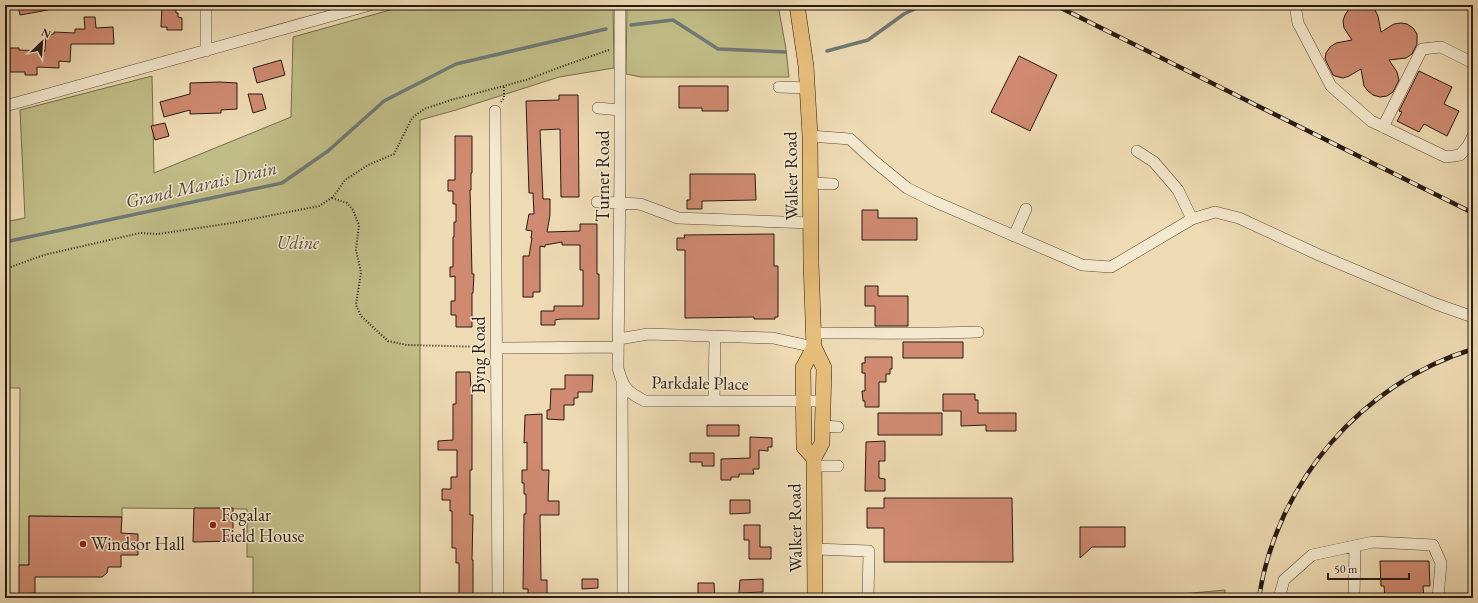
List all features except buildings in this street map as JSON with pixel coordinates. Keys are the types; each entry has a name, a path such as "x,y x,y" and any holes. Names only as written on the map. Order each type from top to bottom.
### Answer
{"main road":[{"name":"Walker Road","path":"797,5 805,59 810,136 814,340 824,368 822,443 814,462 815,598"},
{"name":"Walker Road","path":"814,340 803,368 804,447 814,462"}],"street":[{"path":"206,5 206,51"},
{"path":"5,106 370,5"},
{"name":"Turner Road","path":"619,343 620,5"},
{"path":"1294,5 1298,23 1331,86 1371,121 1446,157 1460,155 1468,146 1473,136"},
{"path":"1383,127 1422,49 1441,47 1473,63"},
{"path":"779,87 807,88"},
{"path":"598,108 620,110"},
{"name":"Byng Road","path":"495,111 498,598"},
{"path":"810,136 850,139 874,161 908,188 930,200 1082,265 1110,267 1192,219 1215,212 1239,218 1319,255 1436,304 1473,317"},
{"path":"1137,151 1154,162 1178,190 1192,219"},
{"path":"810,182 833,184"},
{"path":"597,202 640,204 678,218 811,223"},
{"path":"1014,236 1026,209"},
{"path":"496,348 619,343 648,334 814,340 875,332 922,334 978,332"},
{"path":"714,401 715,336"},
{"path":"619,343 618,368 622,383 623,598"},
{"name":"Parkdale Place","path":"622,383 632,394 645,401 823,400"},
{"path":"823,426 838,427"},
{"path":"814,462 838,466"},
{"path":"1279,598 1284,580 1312,555 1373,542 1433,545 1441,563 1438,598"},
{"path":"1354,598 1355,546"},
{"path":"815,549 869,550 868,598"}],"path":[{"path":"5,269 44,255 140,233 158,234 232,223 319,206 332,198 345,180 368,165 394,154 412,118 424,109 450,100 526,80 590,56 609,51 609,44"},
{"path":"495,111 504,98 504,86"},
{"path":"332,198 347,203 353,210 359,225 356,250 360,272 356,305 361,316 388,341 408,345 482,346"}],"green space":[{"name":"Udine","path":"408,5 613,5 614,68 559,77 420,120 420,598 253,598 253,557 247,557 247,509 122,508 122,517 29,516 29,565 19,565 20,388 5,388 5,222 25,218 20,110 152,76 154,173 291,117 293,37"},
{"path":"627,5 778,5 786,49 789,77 641,77 626,74"},
{"path":"1225,590 1225,598 1137,598"}],"waterway":[{"name":"Grand Marais Drain","path":"827,51 868,40 904,14 923,5"},
{"name":"Grand Marais Drain","path":"631,25 673,20 718,49 785,52"},
{"name":"Grand Marais Drain","path":"5,242 282,183 328,151 384,101 456,64 606,29"}],"railway":[{"path":"1055,5 1473,213"},
{"path":"1259,598 1269,556 1284,515 1305,478 1331,443 1361,412 1395,386 1433,365 1473,349"}],"place":[{"name":"Fogalar Field House","path":"213,525"},
{"name":"Windsor Hall","path":"83,544"}]}
